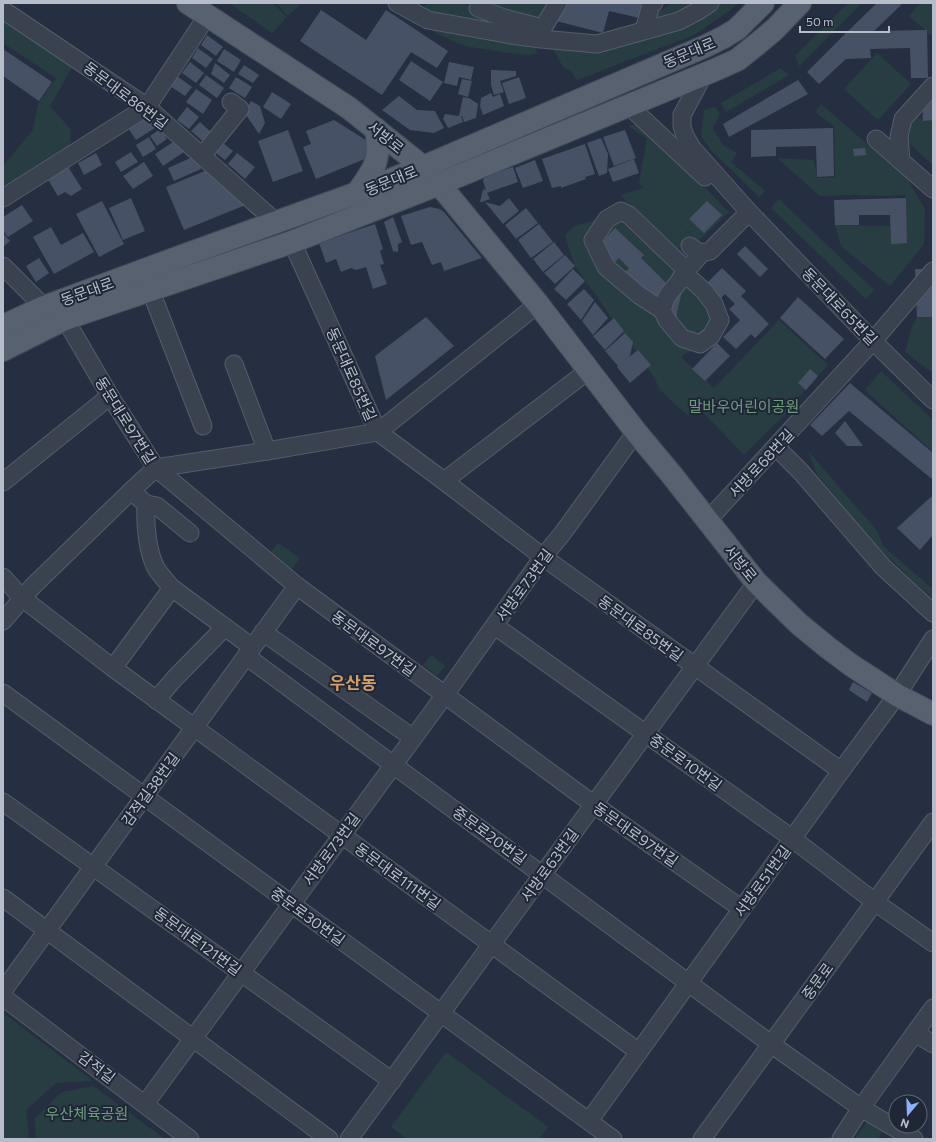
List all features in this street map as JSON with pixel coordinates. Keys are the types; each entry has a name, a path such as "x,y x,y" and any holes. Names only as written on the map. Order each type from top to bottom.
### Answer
{"main road":[{"name":"서방로","path":"188,3 350,108 423,166 538,304 636,432 756,582 799,624 845,661 897,695 933,714"},
{"name":"동문대로","path":"3,326 44,307 357,193 423,166 724,37 737,29 763,3"},
{"name":"동문대로","path":"3,350 66,319 292,242 439,184 737,60 775,29 800,3"},
{"path":"357,193 370,175 376,163 378,153 376,129"}],"street":[{"path":"397,3 428,20 511,35 598,44 679,21 710,3"},
{"path":"474,5 504,18 543,28 558,3"},
{"path":"644,30 651,5 654,3"},
{"path":"474,5 511,35"},
{"name":"동문대로86번길","path":"3,10 147,107 276,222"},
{"path":"3,198 147,107 207,16"},
{"path":"704,74 682,115 682,126 685,136 692,148 749,212"},
{"path":"901,161 899,137 903,119 933,86"},
{"path":"202,156 240,109 231,102"},
{"path":"628,106 724,195 749,212"},
{"path":"876,139 933,189"},
{"path":"621,211 629,215 681,265 684,269 684,273 704,291 714,304 720,320 711,336 700,344 682,338 667,320 662,310 639,295 606,267 593,240 607,219 621,211"},
{"path":"662,310 668,295 680,281 696,249 710,251 749,212"},
{"name":"동문대로65번길","path":"749,212 876,337 933,400"},
{"name":"동문대로85번길","path":"292,242 378,432 543,558 841,771"},
{"path":"3,266 44,307"},
{"name":"서방로68번길","path":"707,521 876,337 933,271"},
{"path":"150,290 203,426"},
{"path":"3,621 22,598 75,544 156,468 378,432 538,304"},
{"name":"동문대로97번길","path":"66,319 110,396 156,468 297,586 593,804 742,909"},
{"path":"234,364 268,451"},
{"path":"444,481 589,370"},
{"path":"3,482 110,396"},
{"name":"서방로73번길","path":"145,1104 636,432"},
{"path":"776,447 801,472 883,567 933,613"},
{"path":"131,491 146,504 157,506 190,533"},
{"path":"146,504 145,519 151,555 157,569 164,579 172,588 226,627 249,651"},
{"name":"동문대로111번길","path":"3,577 22,598 113,668 639,1052"},
{"name":"감적길38번길","path":"3,991 297,586"},
{"path":"113,668 172,588"},
{"name":"서방로63번길","path":"349,1139 750,591"},
{"name":"중문로10번길","path":"494,626 646,733 933,943"},
{"path":"156,700 175,678 226,627"},
{"path":"263,632 413,738"},
{"name":"서방로51번길","path":"589,1121 897,695 933,639"},
{"name":"중문로20번길","path":"249,651 393,764 771,1044 861,1108 914,1139"},
{"name":"중문로30번길","path":"3,693 613,1139"},
{"name":"동문대로121번길","path":"3,802 392,1081"},
{"name":"중문로","path":"702,1139 933,822"},
{"path":"3,898 329,1139"},
{"name":"감적길","path":"3,996 190,1139"},
{"path":"841,1139 861,1108 933,1008"},
{"path":"915,1033 933,1044"}],"green space":[{"path":"229,3 273,3 287,17 272,33"},
{"path":"276,3 302,3 288,16"},
{"path":"428,3 464,3 489,22 488,25 426,11 424,7"},
{"path":"481,3 555,3 542,24"},
{"path":"671,3 704,3 652,25 653,17"},
{"path":"717,3 738,3 732,9 694,35 577,80 571,71 563,67 553,49 554,45 600,50"},
{"path":"848,3 862,3 799,66 795,56"},
{"path":"920,3 933,3 933,37 909,16"},
{"path":"3,18 73,66 50,106 71,130 70,145 3,191 3,166 33,130 38,104 56,78 3,43"},
{"path":"436,28 536,48 537,53 529,55 465,46 435,33 433,30"},
{"path":"877,53 911,84 878,120 844,89"},
{"path":"781,68 789,75 726,112 721,103"},
{"path":"821,104 908,180 925,209 924,244 890,286 841,246 835,225 890,226 891,243 907,243 906,195 820,196 777,158 814,160 817,178 835,177 834,126 815,112"},
{"path":"715,107 720,114 713,128 723,145 737,153 731,162 765,191 759,197 711,150 701,136 704,110"},
{"path":"915,117 933,120 933,165 908,142 911,126"},
{"path":"642,122 729,212 698,241 680,223 692,236 675,252 620,195 643,188 639,183 647,138 628,126"},
{"path":"779,199 874,290 866,299 771,208"},
{"name":"말바우어린이공원","path":"621,213 709,306 709,326 700,344 681,357 714,388 779,320 828,365 797,399 799,401 744,455 697,406 688,416 660,390 654,377 575,266 565,235 574,226"},
{"path":"917,317 933,317 933,373 905,352 912,327"},
{"path":"881,371 933,420 933,452 865,390"},
{"path":"808,451 877,531 884,547 933,589 933,598 913,581 865,534 817,474"},
{"path":"278,543 300,558 292,569 270,554"},
{"path":"431,655 445,666 437,676 423,665"},
{"path":"3,1013 93,1081 56,1083 26,1110 29,1139 3,1139"},
{"path":"446,1052 548,1127 539,1139 407,1139 391,1127"},
{"name":"우산체육공원","path":"93,1086 165,1139 36,1139 35,1118 62,1092"},
{"path":"867,1121 883,1129 878,1139 855,1139"}],"building":[{"path":"565,3 648,3 644,19 609,11 603,33 556,21"},
{"path":"877,3 903,3 874,31 927,30 928,78 911,78 910,48 870,49 871,58 846,59 819,84 807,72 845,34 845,32 847,32"},
{"path":"321,10 366,40 386,10 448,51 437,68 411,52 382,95 300,41"},
{"path":"207,35 223,47 216,56 201,45"},
{"path":"198,48 213,59 206,68 192,58"},
{"path":"3,49 52,82 39,101 3,76"},
{"path":"224,49 241,60 234,72 217,61"},
{"path":"411,61 443,82 430,101 399,80"},
{"path":"190,62 204,73 196,83 182,73"},
{"path":"449,62 474,67 471,80 459,77 457,86 444,83"},
{"path":"215,63 230,75 224,83 211,74"},
{"path":"244,65 259,75 253,83 238,74"},
{"path":"491,70 516,71 516,76 500,81 504,92 494,95 491,85"},
{"path":"206,75 224,88 217,98 199,85"},
{"path":"177,76 192,87 185,96 170,86"},
{"path":"236,77 252,87 245,98 229,88"},
{"path":"519,77 526,98 509,104 502,83"},
{"path":"462,79 472,81 468,97 458,94"},
{"path":"798,80 808,94 729,137 723,124"},
{"path":"196,89 212,100 203,114 186,102"},
{"path":"272,92 291,104 281,119 263,107"},
{"path":"491,93 493,97 500,94 504,106 483,115 480,106 481,98"},
{"path":"922,94 933,94 933,120 923,121"},
{"path":"399,96 417,110 435,111 444,128 434,133 410,130 382,110"},
{"path":"463,97 469,98 478,104 476,118 464,122 461,116 463,122 448,128 443,119 445,114 459,116"},
{"path":"251,101 260,106 265,123 259,134 244,112"},
{"path":"187,107 199,117 189,129 177,120"},
{"path":"143,118 153,118 158,126 136,140 128,128"},
{"path":"334,120 369,142 367,158 316,179 303,147 311,144 306,131"},
{"path":"200,122 214,135 206,144 191,131"},
{"path":"833,128 834,176 817,177 816,146 776,147 776,156 751,157 751,130"},
{"path":"160,129 167,139 157,146 150,136"},
{"path":"288,130 303,171 273,182 258,141"},
{"path":"625,130 636,158 614,166 603,137"},
{"path":"149,137 156,149 143,157 136,145"},
{"path":"179,138 187,150 163,166 155,154"},
{"path":"601,138 608,154 607,173 599,176 587,143"},
{"path":"218,139 233,151 225,160 211,149"},
{"path":"585,144 595,174 561,188 561,186 552,188 542,159"},
{"path":"865,148 866,155 854,156 853,149"},
{"path":"131,152 138,162 121,172 115,162"},
{"path":"96,153 102,165 84,175 78,163"},
{"path":"237,153 255,167 245,179 228,164"},
{"path":"195,156 201,169 174,181 168,168"},
{"path":"634,159 639,173 613,182 608,169"},
{"path":"535,160 543,181 523,188 515,168"},
{"path":"144,162 153,176 133,189 123,176"},
{"path":"67,165 82,189 71,196 65,192 58,196 47,178"},
{"path":"513,167 518,182 487,193 490,199 480,202 483,189 486,190 483,181 485,176"},
{"path":"212,168 248,204 184,230 166,187"},
{"path":"131,198 145,231 123,240 109,208"},
{"path":"509,198 519,211 503,224 485,202 500,206"},
{"path":"906,198 907,243 891,244 890,215 859,215 859,225 835,225 834,200"},
{"path":"102,201 124,244 99,257 76,214"},
{"path":"707,201 722,215 704,233 689,219"},
{"path":"22,205 33,221 8,237 3,231 3,217"},
{"path":"430,207 440,209 444,212 482,258 444,271 441,262 432,265 422,242 411,245 401,216"},
{"path":"526,208 538,223 516,239 505,225"},
{"path":"393,217 402,242 398,244 398,252 393,251 384,222"},
{"path":"375,224 383,249 380,251 384,264 380,265 387,284 373,289 366,267 356,270 351,268 341,272 336,259 326,263 319,243"},
{"path":"539,224 553,242 531,258 518,240"},
{"path":"51,227 61,245 83,233 94,252 54,274 33,237"},
{"path":"615,228 644,255 641,258 669,286 654,301 625,273 629,268 619,258 615,262 598,246"},
{"path":"3,233 10,241 3,247"},
{"path":"554,242 564,255 543,272 533,259"},
{"path":"745,246 768,269 760,277 737,254"},
{"path":"565,255 575,266 555,284 544,273"},
{"path":"39,258 49,273 36,282 26,266"},
{"path":"722,268 746,291 741,296 769,324 755,338 751,334 736,349 723,337 740,320 729,309 735,304 725,294 717,302 703,287"},
{"path":"573,269 585,281 566,300 554,289"},
{"path":"915,269 933,269 933,317 917,317"},
{"path":"584,289 594,300 581,320 567,304"},
{"path":"682,291 677,312 677,325 667,312 675,298"},
{"path":"798,297 844,339 825,359 780,318"},
{"path":"595,302 608,318 593,335 582,321"},
{"path":"426,317 454,346 386,400 375,356"},
{"path":"614,318 624,331 605,350 593,336"},
{"path":"625,333 633,342 630,356 620,364 638,350 651,365 630,383 605,351"},
{"path":"717,343 730,356 705,381 692,369"},
{"path":"810,369 818,376 806,390 798,383"},
{"path":"850,383 933,453 933,480 849,411 822,436 810,425"},
{"path":"845,421 863,446 847,446 835,433"},
{"path":"933,495 933,535 920,550 897,528"},
{"path":"853,682 872,693 867,702 849,690"}],"district":[{"name":"우산동","path":"353,682"}]}
